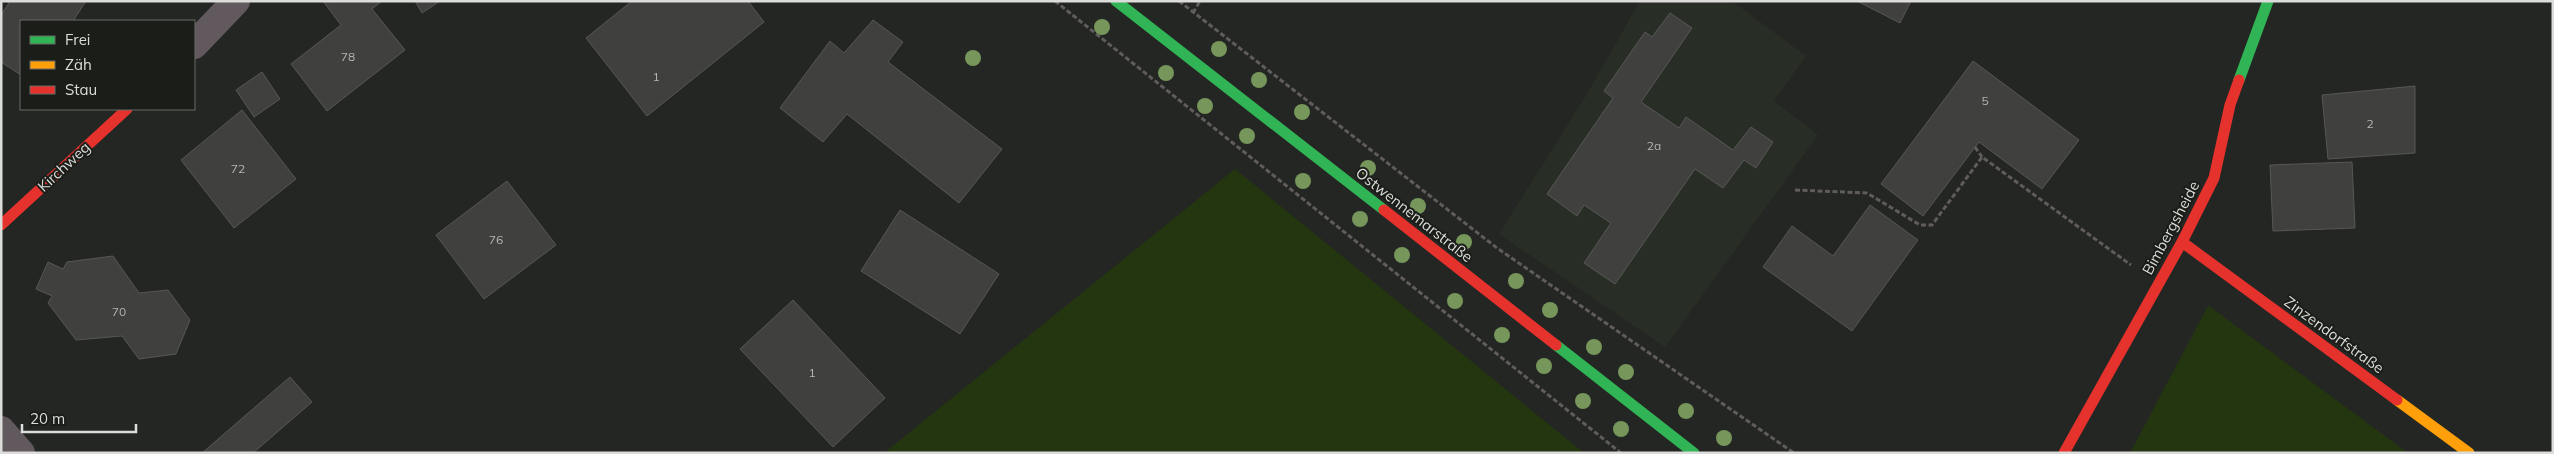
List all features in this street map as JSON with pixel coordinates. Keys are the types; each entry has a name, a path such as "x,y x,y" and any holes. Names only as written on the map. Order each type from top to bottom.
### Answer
{"street":[{"path":"195,45 236,1"},
{"name":"Ostwennemarstraße","path":"1116,1 1694,453"},
{"name":"Bimbergsheide","path":"2064,453 2182,242 2214,178 2230,105 2268,1"},
{"name":"Kirchweg","path":"1,225 126,110"},
{"name":"Zinzendorfstraße","path":"2182,242 2469,453"},
{"path":"1,430 21,453"}],"path":[{"path":"1055,1 1621,453"},
{"path":"1179,1 1497,248 1794,453"},
{"path":"1975,147 1982,157 2158,285"},
{"path":"1795,190 1867,193 1920,224 1932,225 1982,157"}],"shaded area":[{"path":"1640,1 1732,1 1806,56 1774,101 1818,135 1665,347 1499,234 1587,94"}],"green space":[{"path":"1235,169 1584,453 884,453"},
{"path":"2209,306 2408,453 2130,453"}],"building":[{"path":"6,1 86,1 74,20 20,20 20,74 1,62 1,15 9,3"},
{"path":"323,1 382,1 372,9 405,50 327,111 291,64 341,25"},
{"path":"415,1 440,1 422,13"},
{"path":"632,1 748,1 764,22 647,116 586,38"},
{"path":"1857,1 1911,1 1900,23"},
{"path":"1670,13 1692,28 1641,102 1679,128 1686,117 1733,150 1751,127 1773,142 1756,168 1744,160 1723,188 1695,169 1615,284 1584,263 1611,223 1584,205 1577,216 1547,194 1613,98 1604,91 1645,32 1652,37"},
{"path":"873,20 903,42 888,62 1002,149 959,203 847,114 823,142 780,108 830,41 844,53"},
{"path":"1973,61 2079,140 2042,189 1979,142 1923,216 1881,184"},
{"path":"262,72 280,99 254,117 236,90"},
{"path":"2415,86 2415,153 2328,159 2322,95"},
{"path":"242,110 296,179 234,228 181,160"},
{"path":"2352,162 2355,228 2273,231 2270,165"},
{"path":"507,181 556,245 484,299 436,235"},
{"path":"1870,205 1918,240 1852,331 1763,267 1792,226 1833,256"},
{"path":"900,210 999,274 960,334 861,271"},
{"path":"113,256 139,293 168,290 190,320 176,354 139,359 122,336 76,340 48,303 52,296 36,289 48,262 63,269 67,262"},
{"path":"793,300 885,398 833,447 740,349"},
{"path":"290,377 312,402 253,453 202,453"}],"traffic: fast":[{"path":"1116,1 1384,210"},
{"path":"2239,80 2268,1"},
{"path":"1556,345 1694,453"}],"traffic: slow":[{"path":"2397,400 2469,453"}],"traffic: jam":[{"path":"2064,453 2182,242 2214,178 2230,105 2239,80"},
{"path":"1,225 126,110"},
{"path":"1384,210 1556,345"},
{"path":"2182,242 2397,400"}]}
